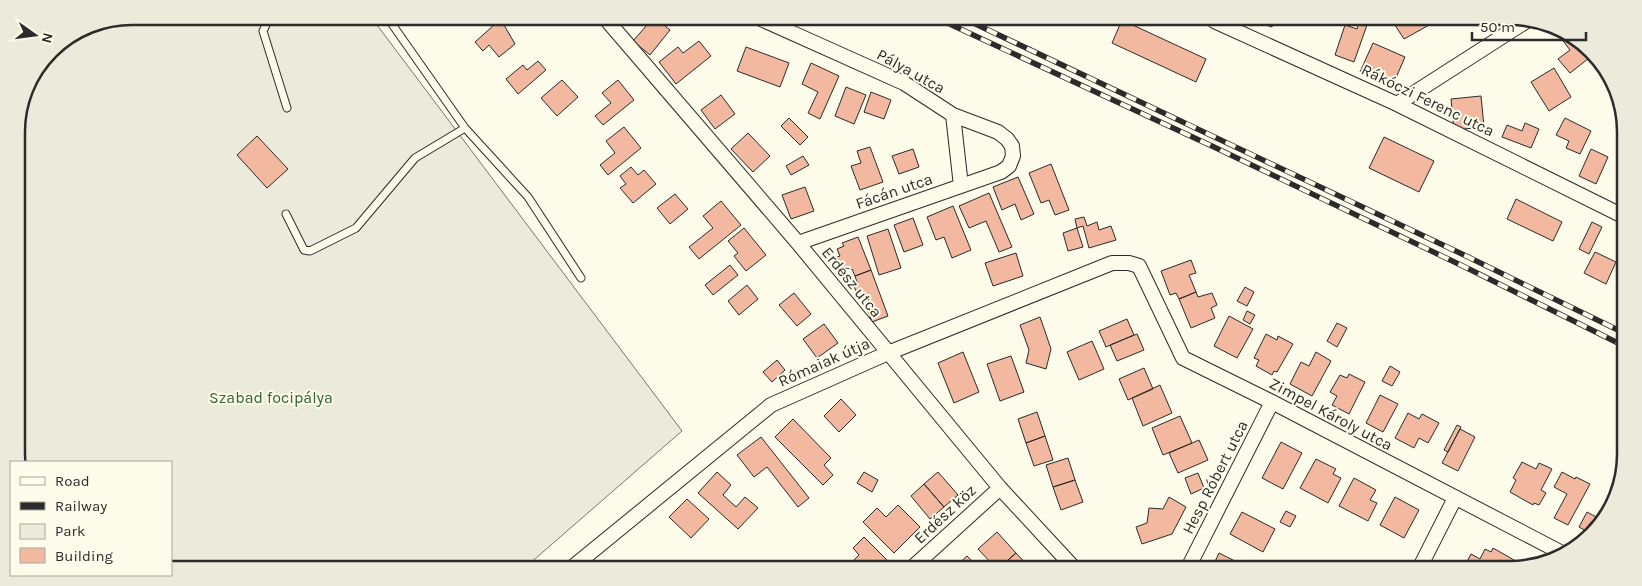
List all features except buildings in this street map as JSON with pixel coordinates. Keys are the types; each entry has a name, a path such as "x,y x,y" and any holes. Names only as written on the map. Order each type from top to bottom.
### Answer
{"street":[{"name":"Erdész utca","path":"611,25 798,243 1000,488 1068,561"},
{"name":"Pálya utca","path":"774,25 904,84 953,115 998,132 1012,146 1013,156 1008,166 1001,172"},
{"name":"Rákóczi Ferenc utca","path":"1223,25 1398,104 1617,213"},
{"path":"1398,104 1520,25"},
{"path":"953,115 961,186"},
{"name":"Fácán utca","path":"798,243 1001,172"},
{"name":"Rómaiak útja","path":"580,561 771,405 888,353 1112,263 1129,263"},
{"name":"Zimpel Károly utca","path":"1129,263 1139,266 1183,358 1272,402 1557,550"},
{"name":"Hesp Róbert utca","path":"1192,561 1272,402"},
{"name":"Erdész köz","path":"921,561 1000,488"},
{"path":"1423,561 1455,498"}],"lane":[{"path":"266,25 263,31 287,108"},
{"path":"393,25 465,128 528,197 581,278"},
{"path":"286,214 304,250 310,251 356,228 415,158 465,128"}],"green space":[{"name":"Szabad focipálya","path":"125,25 377,25 682,431 533,561 172,561 172,461 26,461 25,125 31,98 39,79 47,67 53,60 60,60 60,53 79,39 111,27"}],"railway":[{"path":"952,25 1214,147 1469,269 1617,343"},
{"path":"978,25 1462,254 1617,330"}]}
